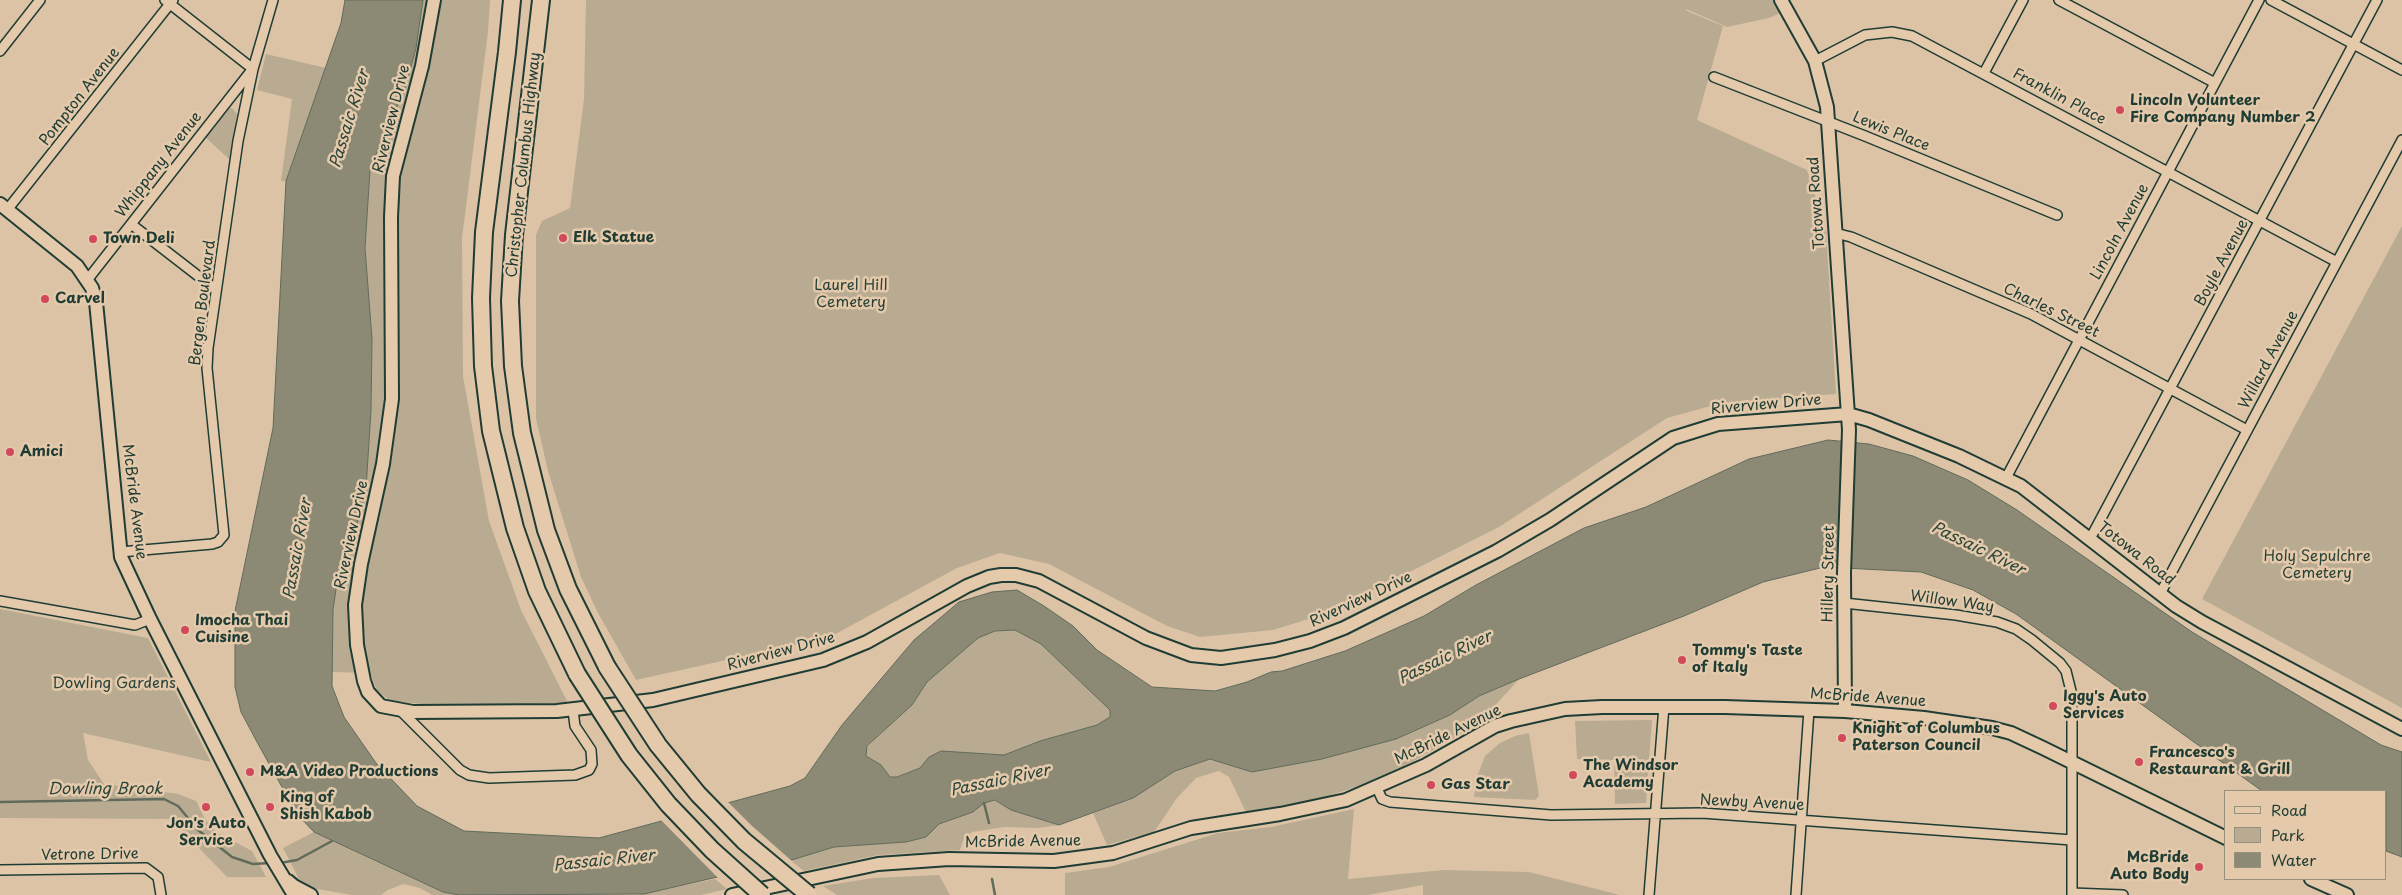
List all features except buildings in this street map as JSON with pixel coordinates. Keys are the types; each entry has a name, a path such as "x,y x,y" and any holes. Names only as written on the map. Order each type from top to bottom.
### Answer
{"highway":[{"name":"Christopher Columbus Highway","path":"512,0 484,232 481,298 483,366 491,431 515,528 537,591 577,674 610,729 668,804 712,850 762,895"},
{"name":"Christopher Columbus Highway","path":"541,0 514,235 510,301 513,366 528,466 546,530 568,589 607,667 658,744 698,794 744,840 809,895"}],"main road":[{"name":"Riverview Drive","path":"434,0 422,66 393,176 391,217 392,399 383,464 361,564 355,605 357,645 368,692 381,706 401,711 573,710 653,700 823,660 867,642 978,581 1001,575 1016,575 1039,581 1146,638 1191,656 1221,658 1275,650 1310,641 1344,628 1497,551 1550,520 1673,438 1718,424 1848,414"},
{"name":"Totowa Road","path":"1782,0 1815,61 1823,87 1828,122 1849,434"},
{"name":"McBride Avenue","path":"4,207 77,266 88,279 96,302 120,552 124,566 278,871 294,895"},
{"name":"Totowa Road","path":"1848,414 1869,420 2006,478 2044,502 2160,594 2202,622 2402,729"},
{"name":"Hillery Street","path":"1845,711 1844,573 1849,434"},
{"name":"McBride Avenue","path":"732,895 823,875 895,862 975,859 1054,861 1091,857 1191,828 1280,814 1346,800 1426,765 1495,726 1572,708 1664,706 1845,711 1924,718 1992,728 2011,733 2224,837"},
{"name":"McBride Avenue","path":"278,871 294,886 311,895"},
{"path":"278,871 285,895"},
{"path":"2314,880 2347,895"}],"street":[{"path":"0,51 40,0"},
{"name":"Bergen Boulevard","path":"120,552 212,544 218,542 224,535 207,368 215,289 238,141 253,69 273,0"},
{"path":"1984,73 2023,0"},
{"path":"2059,0 2216,83"},
{"name":"Lincoln Avenue","path":"2006,478 2259,0"},
{"path":"2272,0 2402,70"},
{"name":"Boyle Avenue","path":"2090,539 2377,0"},
{"path":"169,1 253,69"},
{"name":"Pompton Avenue","path":"4,207 169,1"},
{"name":"Franklin Place","path":"1815,61 1865,35 1892,32 1912,36 2337,262"},
{"name":"Whippany Avenue","path":"88,279 253,69"},
{"name":"Lewis Place","path":"1714,78 2057,215"},
{"name":"Willard Avenue","path":"2160,594 2402,140"},
{"path":"130,224 215,289"},
{"name":"Charles Street","path":"1835,233 2031,314 2079,338 2247,430"},
{"path":"0,602 135,625 150,619"},
{"name":"Willow Way","path":"1844,603 1956,615 1997,622 2016,629 2060,663 2070,682 2072,695 2074,763 2072,894"},
{"path":"1649,895 1664,706"},
{"path":"401,711 460,770 469,775 489,778 575,775 589,770 592,764 591,750 575,726 573,710"},
{"path":"1796,895 1809,710"},
{"name":"Newby Avenue","path":"1377,788 1382,799 1390,802 1551,815 1702,813 2072,840"},
{"name":"Vetrone Drive","path":"0,870 146,868 158,877 161,895"},
{"path":"2072,894 2123,895"}],"green space":[{"path":"423,0 490,0 488,32 462,238 463,376 489,521 521,610 568,703 435,705 390,701 377,690 370,673 332,672 333,610 337,582 354,537 366,489 371,410 372,339 365,248 370,170 416,48"},
{"name":"Laurel Hill Cemetery","path":"586,0 1779,0 1785,11 1769,18 1727,27 1686,9 1723,26 1697,120 1807,170 1826,230 1836,394 1722,403 1667,418 1499,527 1328,613 1273,630 1200,637 1167,626 1049,564 1000,553 957,568 830,637 636,680 598,613 581,577 548,471 536,419 536,235 542,221 570,208 584,99"},
{"path":"266,54 326,68 286,181 281,181 292,99 257,90"},
{"path":"232,108 237,114 230,160 205,137 227,109"},
{"name":"Holy Sepulchre Cemetery","path":"2402,226 2402,708 2202,599"},
{"name":"Dowling Gardens","path":"0,609 148,638 211,762 83,733 88,760 104,784 178,794 196,801 205,819 216,832 252,851 266,877 227,877 171,819 0,818"},
{"path":"1015,630 1041,644 1110,710 1110,717 1097,725 1040,741 1004,755 941,751 929,757 920,768 897,777 890,777 881,765 866,756 867,747 912,705 927,682 978,637 995,631"},
{"path":"1519,679 1483,719 1407,765 1369,783 1318,799 1246,812 1229,777 1219,771 1196,778 1177,798 1154,832 1107,845 1093,813 1133,798 1175,771 1210,759 1252,772 1322,759 1396,739 1450,715 1479,696"},
{"path":"1652,720 1646,803 1615,804 1614,760 1577,759 1575,721"},
{"path":"1529,733 1539,796 1535,800 1474,797 1478,774 1485,756 1500,743 1515,736"},
{"path":"996,800 1012,810 1059,825 1038,828 1004,827 972,832 964,838 960,850 878,855 804,871 790,860 834,847 906,842 926,837 939,824 973,812 984,803"},
{"path":"1354,809 1348,879 1444,870 1529,872 1620,895 1423,895 1423,885 1368,895 1065,895 1065,873 1109,867 1218,833 1271,827"},
{"path":"314,832 443,892 459,895 432,895 420,888 403,884 381,895 352,895 312,888 301,883 283,848"},
{"path":"939,875 950,895 837,895 823,886 873,878"},
{"path":"715,879 727,889 701,895 636,895"}],"water":[{"name":"Passaic River","path":"345,0 423,0 416,48 404,92 385,131 370,170 365,248 372,339 371,410 366,489 354,537 337,582 333,610 332,686 344,717 376,763 417,806 464,831 599,838 790,786 805,778 842,725 914,640 959,602 992,592 1017,590 1044,606 1073,626 1097,650 1152,687 1215,691 1247,682 1271,672 1282,671 1345,651 1424,616 1476,585 1584,528 1646,507 1749,459 1828,440 1869,444 1913,456 1968,480 2017,510 2192,632 2381,745 2402,752 2402,857 2387,851 2387,790 2261,790 2016,614 1973,590 1921,572 1824,567 1763,582 1684,616 1519,679 1479,696 1450,715 1396,739 1322,759 1252,772 1210,759 1175,771 1133,798 1059,825 1011,810 995,800 984,803 973,812 939,824 926,837 906,842 834,847 795,859 644,894 459,895 443,892 314,832 297,814 257,742 241,712 235,687 235,611 273,428 286,181 341,23","holes":["1015,630 1041,644 1110,710 1110,717 1097,725 1040,741 1004,755 941,751 929,757 920,768 897,777 890,777 881,765 866,756 867,746 912,705 927,682 978,638 995,631"]}],"pier":[{"path":"726,800 793,862 720,880 659,818"}],"waterway":[{"name":"Dowling Brook","path":"0,802 164,799 178,806 198,830 232,857 253,864 270,863"},
{"path":"984,803 989,823"},
{"name":"Dowling Brook","path":"280,863 297,860 332,841"},
{"path":"992,879 995,895"}],"place":[{"name":"Lincoln Volunteer Fire Company Number 2","path":"2120,110"},
{"name":"Elk Statue","path":"563,238"},
{"name":"Town Deli","path":"93,239"},
{"name":"Carvel","path":"45,299"},
{"name":"Amici","path":"10,452"},
{"name":"Imocha Thai Cuisine","path":"185,630"},
{"name":"Tommy's Taste of Italy","path":"1682,660"},
{"name":"Iggy's Auto Services","path":"2053,706"},
{"name":"Knight of Columbus Paterson Council","path":"1842,738"},
{"name":"Francesco's Restaurant & Grill","path":"2139,762"},
{"name":"M&A Video Productions","path":"250,772"},
{"name":"The Windsor Academy","path":"1573,775"},
{"name":"Gas Star","path":"1431,785"},
{"name":"Jon's Auto Service","path":"206,807"},
{"name":"King of Shish Kabob","path":"270,807"},
{"name":"McBride Auto Body","path":"2199,867"}]}
